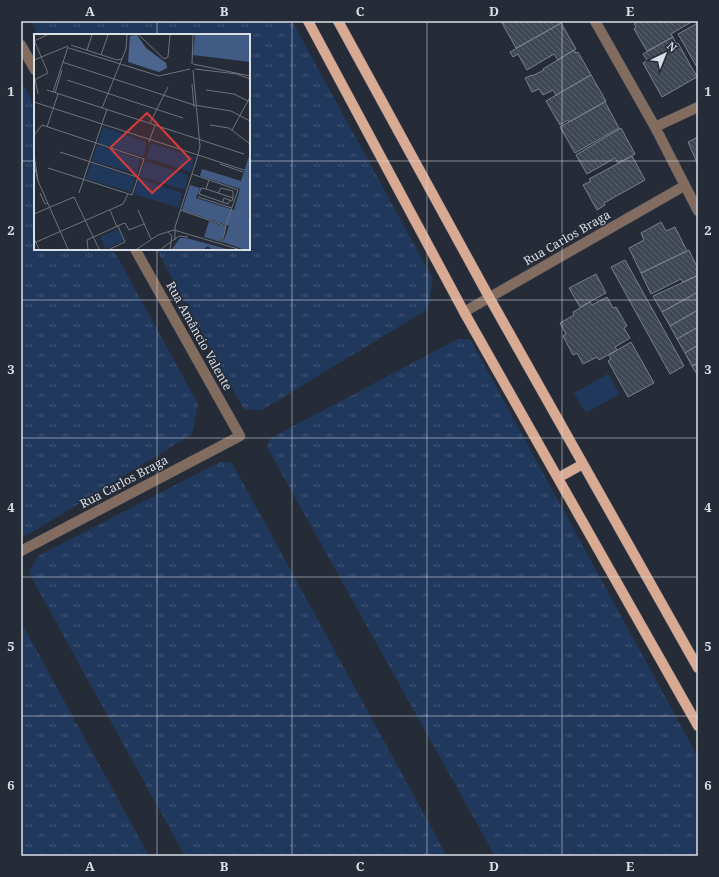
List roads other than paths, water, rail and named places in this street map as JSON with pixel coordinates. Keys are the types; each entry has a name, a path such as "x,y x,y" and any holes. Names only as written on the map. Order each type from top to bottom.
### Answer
{"main road":[{"path":"308,21 464,312 698,726"},
{"path":"338,21 488,297 698,668"},
{"path":"558,478 583,464"}],"street":[{"path":"595,21 655,127 698,211"},
{"path":"21,45 34,68"},
{"path":"655,127 698,107"},
{"name":"Rua Carlos Braga","path":"464,312 684,186"},
{"name":"Rua Amâncio Valente","path":"136,250 240,436"},
{"name":"Rua Carlos Braga","path":"21,551 240,436"}]}
